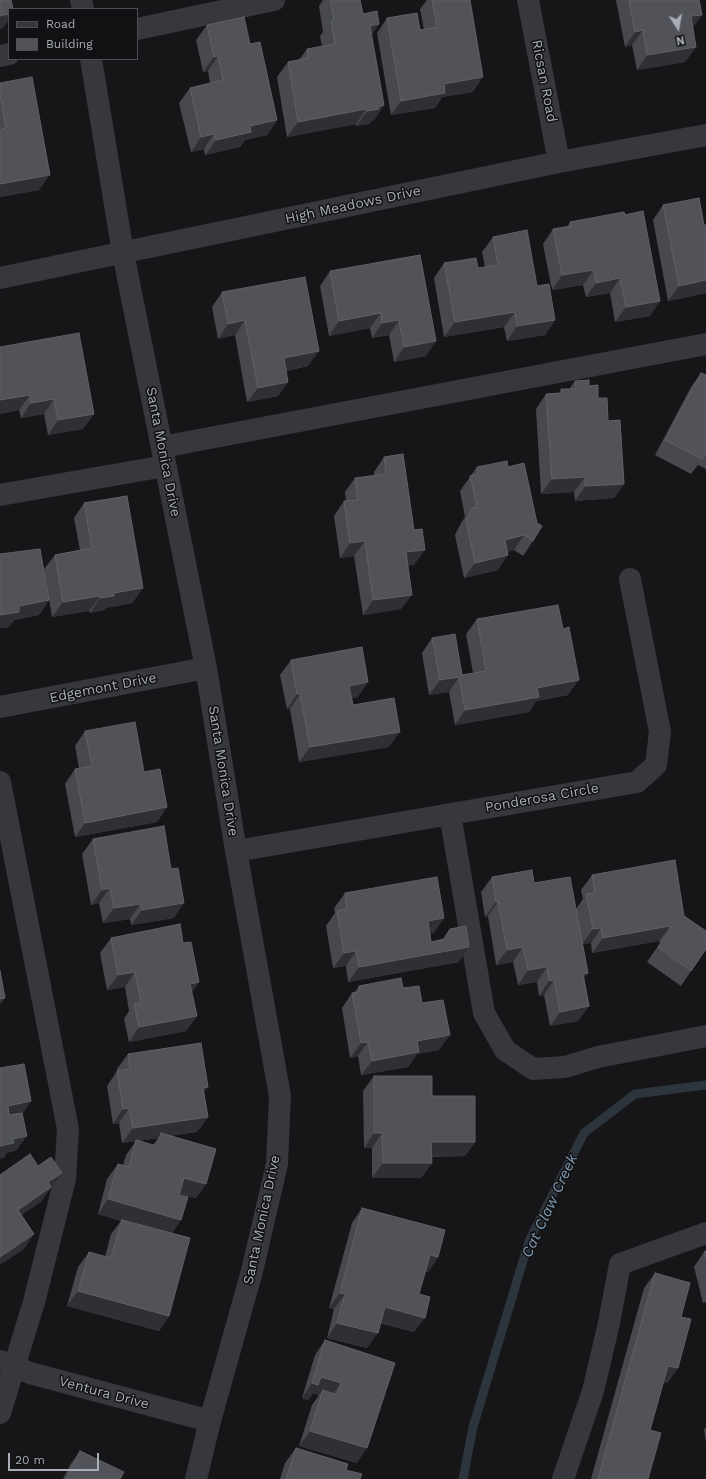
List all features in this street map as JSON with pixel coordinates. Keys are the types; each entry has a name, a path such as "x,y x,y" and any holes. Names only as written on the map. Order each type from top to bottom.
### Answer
{"street":[{"path":"138,29 274,0"},
{"name":"Ricsan Road","path":"528,0 559,162"},
{"name":"Santa Monica Drive","path":"91,60 123,253 206,668 236,851 280,1096 277,1164 252,1271 210,1421 196,1479"},
{"name":"High Meadows Drive","path":"0,278 559,162 706,135"},
{"path":"0,495 164,456 706,344"},
{"name":"Ponderosa Circle","path":"236,851 636,782 656,765 660,732 630,579"},
{"name":"Edgemont Drive","path":"0,707 206,668"},
{"path":"0,782 68,1129 65,1179 34,1302 8,1364 0,1412"},
{"path":"450,814 484,1013 505,1050 533,1069 565,1067 598,1057 706,1036"},
{"path":"563,1479 592,1391 610,1323 620,1264 706,1234"},
{"name":"Ventura Drive","path":"8,1364 30,1373 210,1421"}],"building":[{"path":"0,0 11,0 13,8 8,8 8,14 0,16"},
{"path":"330,0 360,0 363,14 377,11 379,24 370,26 384,105 378,107 379,109 367,111 366,109 298,122 288,62 308,58 307,49 335,44 331,21 334,20"},
{"path":"432,0 470,0 483,77 444,84 445,93 401,101 387,18 417,13 420,30 437,27"},
{"path":"629,0 699,0 702,15 691,16 696,47 647,55 643,30 635,32"},
{"path":"244,17 250,44 260,42 277,120 250,126 251,132 216,140 214,134 201,137 190,88 223,80 218,56 214,57 207,25"},
{"path":"32,77 50,175 0,184 0,130 6,128 0,94 0,83"},
{"path":"699,198 704,225 706,225 706,280 679,286 663,205"},
{"path":"643,211 660,301 626,307 620,278 596,283 594,270 562,275 553,229 571,226 570,222 624,212 625,215"},
{"path":"527,230 537,286 549,284 555,320 517,326 515,312 455,322 444,263 476,258 478,268 498,265 493,237"},
{"path":"420,255 436,341 404,347 399,320 382,323 381,313 339,321 330,271"},
{"path":"305,277 319,351 284,358 288,382 258,388 245,320 228,324 222,292"},
{"path":"79,333 94,414 58,420 54,399 31,403 30,395 0,400 0,347"},
{"path":"701,373 706,375 706,451 702,459 665,440"},
{"path":"589,380 589,386 598,385 598,398 607,398 608,421 620,420 624,484 585,486 585,477 552,479 546,394 562,393 561,389 576,389 575,381"},
{"path":"403,454 414,530 422,529 425,550 406,552 412,595 373,600 365,541 350,543 344,501 358,500 355,478 386,474 384,457"},
{"path":"507,461 508,467 524,463 537,523 542,526 533,541 524,535 505,540 508,555 475,563 466,521 472,508 477,507 470,476 478,474 477,467"},
{"path":"127,496 143,588 114,593 114,596 100,598 100,596 63,602 55,555 92,548 84,503"},
{"path":"40,549 49,600 19,606 19,612 0,615 0,554"},
{"path":"558,605 563,629 569,627 579,680 537,688 539,697 465,710 459,677 440,680 432,638 455,634 462,675 486,671 477,619"},
{"path":"362,647 368,682 349,686 353,705 394,698 400,732 310,747 300,694 297,694 291,660"},
{"path":"135,722 144,772 160,769 167,807 85,823 75,769 92,766 85,731"},
{"path":"164,826 171,869 178,868 184,903 142,910 140,904 114,908 110,888 102,890 93,839"},
{"path":"675,860 684,916 706,931 706,949 691,971 658,947 671,929 670,926 603,938 601,928 593,929 586,894 595,893 592,875"},
{"path":"532,870 534,883 570,877 588,973 583,974 589,1006 560,1012 554,980 549,981 547,967 528,970 523,947 507,950 492,877"},
{"path":"437,877 444,918 428,921 431,942 444,939 450,929 466,926 469,947 359,967 356,951 344,953 337,911 347,909 345,893"},
{"path":"180,924 183,943 191,942 199,982 190,984 197,1016 139,1027 134,1004 141,1003 135,972 118,975 111,938"},
{"path":"0,971 5,998 0,999"},
{"path":"401,978 403,988 419,986 422,1003 443,1000 450,1035 417,1041 419,1052 372,1061 368,1042 361,1043 352,993 359,992 359,986"},
{"path":"201,1043 208,1087 203,1088 208,1117 133,1128 129,1108 123,1109 117,1071 130,1069 128,1054"},
{"path":"24,1064 31,1101 8,1106 9,1115 22,1113 27,1136 13,1139 14,1143 0,1146 0,1068"},
{"path":"374,1076 432,1076 432,1096 475,1096 475,1142 431,1142 432,1163 383,1163 382,1133 374,1133"},
{"path":"161,1133 216,1149 206,1184 184,1178 179,1195 188,1197 181,1220 108,1199 118,1164 129,1167 136,1140 157,1146"},
{"path":"30,1154 38,1166 51,1157 62,1173 48,1182 51,1187 18,1210 34,1234 0,1257 0,1175"},
{"path":"362,1208 445,1230 438,1257 430,1255 419,1294 430,1297 425,1318 385,1307 378,1333 337,1323 345,1294 340,1293"},
{"path":"122,1220 190,1238 169,1316 78,1291 89,1252 111,1258"},
{"path":"655,1273 690,1283 681,1317 691,1319 678,1368 668,1366 650,1430 661,1433 648,1479 598,1479"},
{"path":"325,1340 395,1363 367,1448 310,1431 323,1390 337,1395 341,1383 321,1377 318,1385 312,1383"},
{"path":"296,1448 348,1464 346,1470 362,1474 360,1479 286,1479"},
{"path":"80,1451 124,1472 120,1479 66,1479"}],"waterway":[{"name":"Cat Claw Creek","path":"463,1479 473,1427 529,1241 584,1133 635,1094 706,1085"}]}
